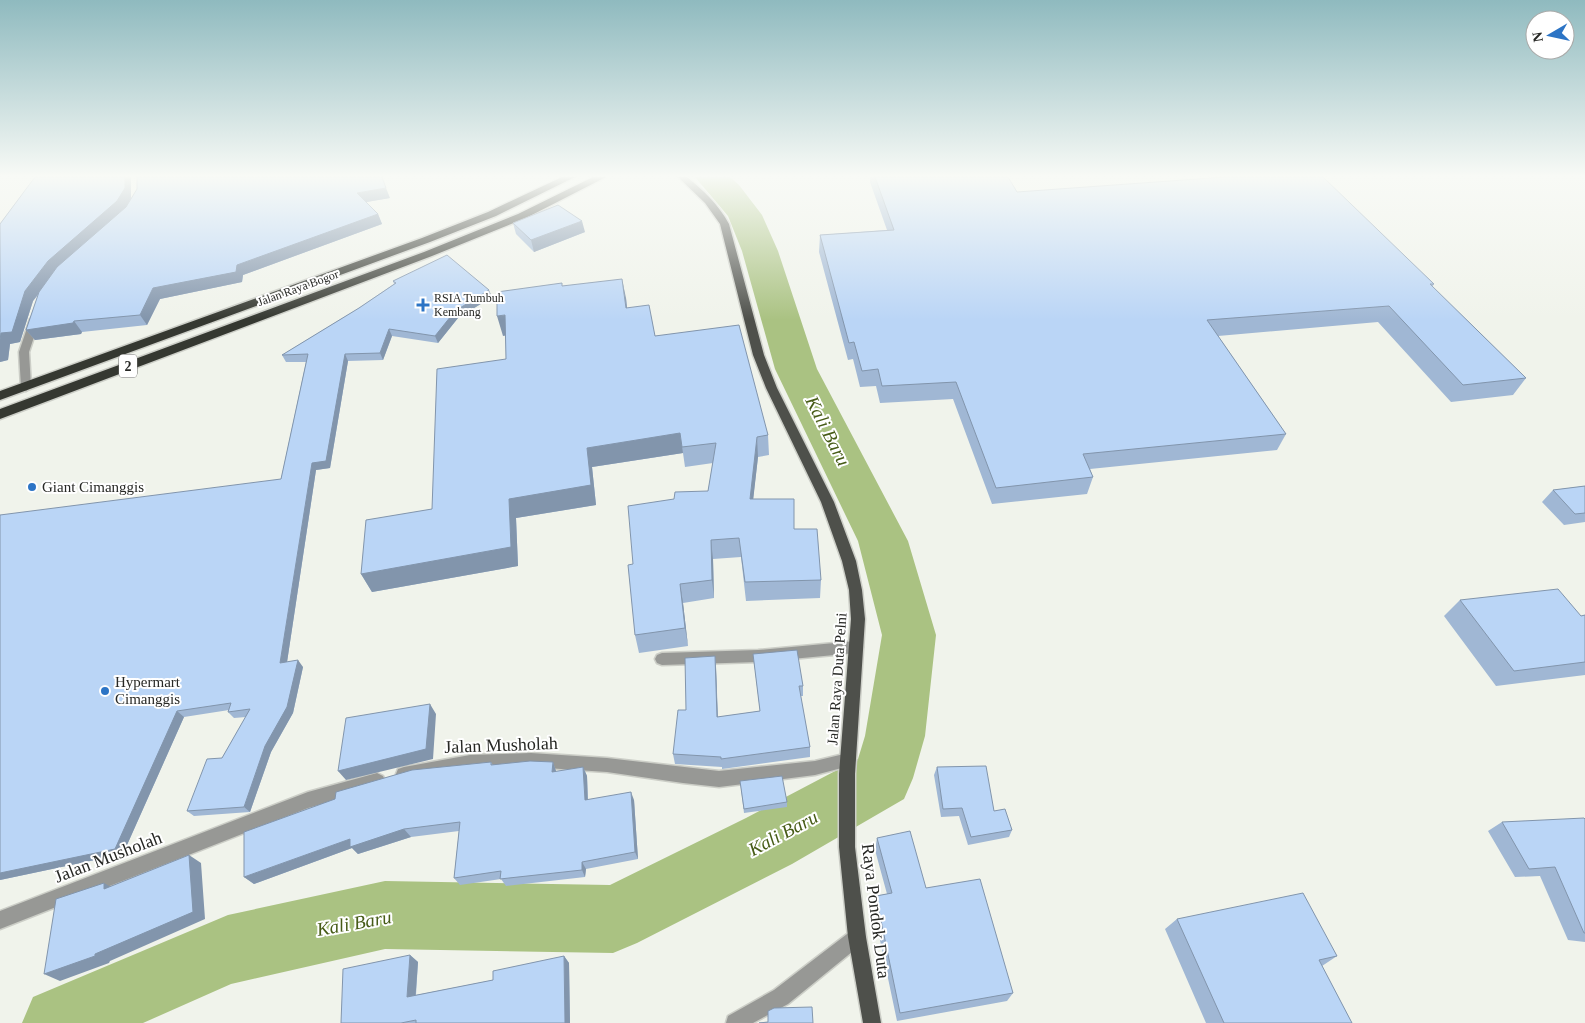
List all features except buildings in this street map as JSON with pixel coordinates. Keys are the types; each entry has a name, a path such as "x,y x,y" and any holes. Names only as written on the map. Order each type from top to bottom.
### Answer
{"highway":[{"name":"Jalan Raya Bogor","path":"0,396 26,388 463,225"},
{"name":"Jalan Raya Bogor","path":"0,414 343,286 500,225"},
{"path":"333,273 343,286"}],"main road":[{"name":"Jalan Raya Duta Pelni","path":"725,225 762,367 841,536 853,574 858,603 859,628 848,767"},
{"name":"Raya Pondok Duta","path":"848,767 847,847 857,936 872,1023"}],"street":[{"path":"26,388 24,352 37,311"},
{"path":"662,658 758,656 856,647"},
{"name":"Jalan Musholah","path":"0,920 308,800 418,770 470,762 531,760 607,765 719,779 816,768 848,767"},
{"path":"735,1023 781,997 857,936"}],"waterway":[{"name":"Kali Baru","path":"59,1023 228,950 385,915 613,919 769,841 882,778 895,736 909,635 883,541 796,369 760,251 749,225"}],"place":[{"name":"RSIA Tumbuh Kembang","path":"423,305"},
{"name":"Giant Cimanggis","path":"32,487"},
{"name":"Hypermart Cimanggis","path":"105,691"}]}
